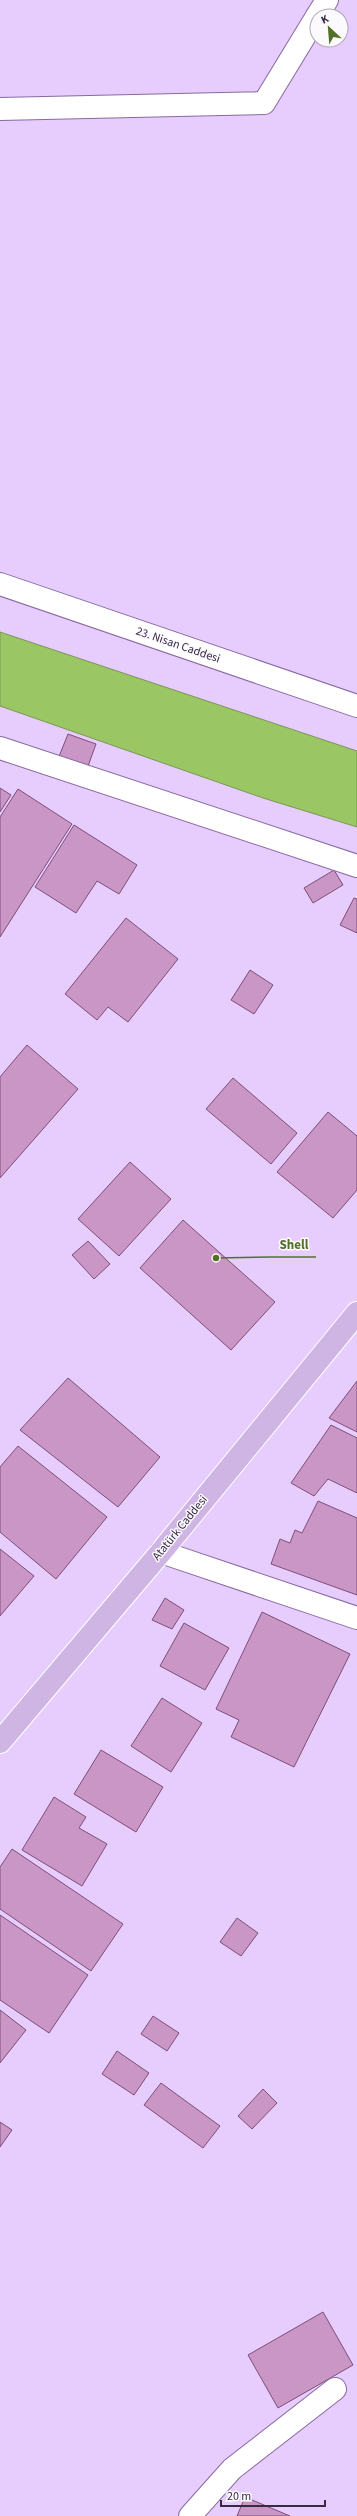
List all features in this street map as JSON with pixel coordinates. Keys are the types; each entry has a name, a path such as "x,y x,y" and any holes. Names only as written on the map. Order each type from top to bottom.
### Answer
{"main road":[{"name":"Atatürk Caddesi","path":"0,1742 161,1552 357,1313"}],"street":[{"path":"0,109 264,103 309,29"},
{"name":"23. Nisan Caddesi","path":"0,584 357,706"},
{"path":"0,748 357,866"},
{"path":"161,1552 357,1618"},
{"path":"190,2516 232,2469 335,2389"}],"shaded area":[{"path":"0,632 357,751 357,827 263,798 0,706"}],"building":[{"path":"68,734 96,744 87,769 58,759"},
{"path":"0,788 11,795 0,812"},
{"path":"18,789 72,824 0,937 0,817"},
{"path":"74,825 137,865 119,894 97,881 76,913 35,887"},
{"path":"334,870 343,885 313,903 304,888"},
{"path":"354,898 357,899 357,933 340,925"},
{"path":"126,918 178,959 128,1022 108,1007 97,1020 65,994"},
{"path":"250,970 273,985 254,1014 231,1000"},
{"path":"27,1045 78,1089 0,1178 0,1077"},
{"path":"233,1078 297,1133 271,1164 206,1109"},
{"path":"328,1112 357,1136 357,1190 333,1218 277,1172"},
{"path":"130,1162 171,1199 119,1256 78,1219"},
{"path":"183,1220 275,1302 231,1350 140,1268"},
{"path":"88,1241 110,1264 94,1279 72,1255"},
{"path":"68,1378 160,1457 118,1507 20,1430"},
{"path":"357,1381 357,1432 329,1418"},
{"path":"331,1425 357,1438 357,1493 328,1479 314,1496 291,1483"},
{"path":"18,1446 107,1517 56,1579 0,1532 0,1467"},
{"path":"318,1501 357,1518 357,1595 271,1564 280,1539 290,1543 295,1530 302,1533"},
{"path":"0,1549 34,1576 0,1616"},
{"path":"165,1598 184,1610 172,1629 152,1620"},
{"path":"262,1612 350,1654 294,1767 231,1737 239,1720 216,1709"},
{"path":"184,1623 229,1648 205,1690 160,1666"},
{"path":"162,1698 202,1723 171,1772 131,1746"},
{"path":"101,1750 163,1787 136,1832 74,1794"},
{"path":"54,1797 86,1817 79,1828 107,1844 82,1886 22,1850"},
{"path":"12,1849 123,1924 91,1971 0,1909 0,1867"},
{"path":"0,1915 88,1975 49,2033 0,2000"},
{"path":"237,1918 258,1933 241,1956 220,1942"},
{"path":"0,2010 26,2030 0,2063"},
{"path":"153,2016 179,2033 167,2051 141,2034"},
{"path":"117,2051 149,2073 134,2095 102,2074"},
{"path":"161,2083 220,2126 203,2148 144,2105"},
{"path":"263,2089 277,2103 252,2129 238,2116"},
{"path":"0,2122 12,2130 0,2147"},
{"path":"323,2312 353,2365 278,2408 248,2355"},
{"path":"245,2497 290,2516 237,2516"}],"place":[{"name":"Shell","path":"216,1258"}]}
